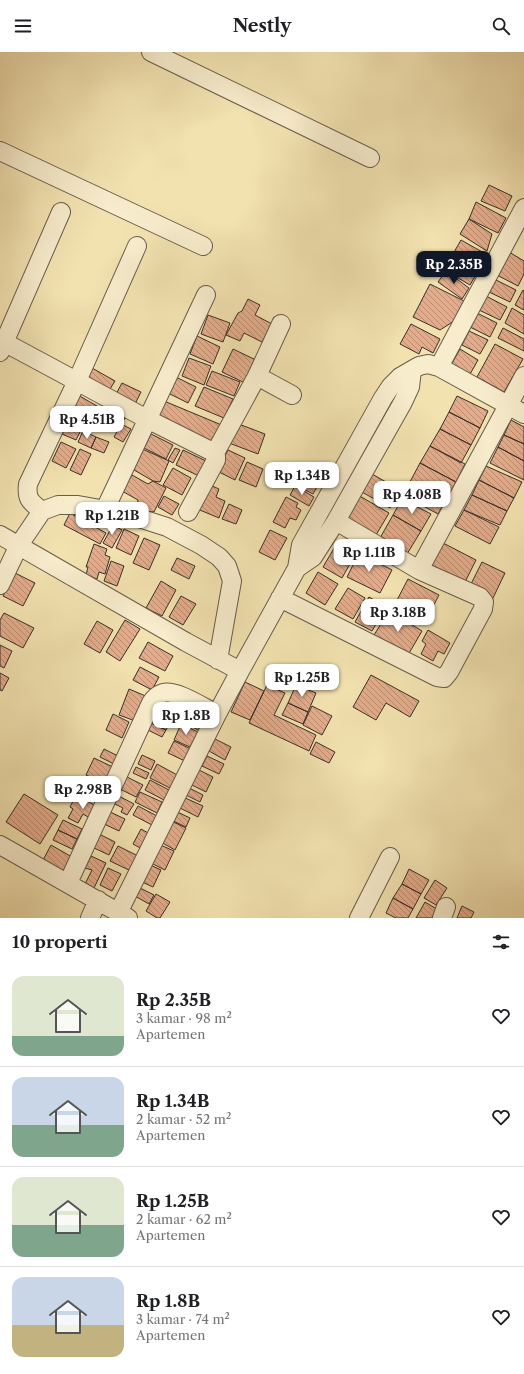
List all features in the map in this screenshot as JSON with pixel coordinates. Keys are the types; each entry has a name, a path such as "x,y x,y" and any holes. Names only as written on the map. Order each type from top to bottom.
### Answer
{"street":[{"path":"151,52 370,158"},
{"path":"0,151 203,246"},
{"path":"439,368 517,240 524,208"},
{"path":"61,212 2,345 77,381 147,419 215,453"},
{"path":"42,511 32,503 28,496 28,484 77,381 137,246"},
{"path":"108,503 206,296"},
{"path":"188,512 216,460 215,453 257,376 281,324"},
{"path":"0,845 124,915 217,714 297,568 301,545 391,386 400,377 419,366 428,364 439,368 516,410"},
{"path":"297,568 313,557 336,521 403,402 410,387 412,370"},
{"path":"257,376 292,395"},
{"path":"419,570 516,410 524,376"},
{"path":"346,465 362,474"},
{"path":"0,585 19,545 42,511 58,505 78,505 123,513 168,527 201,545 219,557 227,566 232,581 218,660"},
{"path":"280,598 437,678 444,678 449,672 483,609 484,602 480,597 419,570 336,521"},
{"path":"0,535 218,660 240,671"},
{"path":"68,883 151,703 157,695 164,692 174,692 217,714"},
{"path":"359,918 390,857"},
{"path":"90,918 98,900"}],"building":[{"path":"489,185 512,196 505,211 481,201"},
{"path":"476,202 506,218 498,233 469,219"},
{"path":"469,219 492,234 487,251 460,234"},
{"path":"461,240 484,253 476,267 453,254"},
{"path":"509,252 524,261 524,274 518,286 497,275"},
{"path":"452,259 477,273 470,285 446,271"},
{"path":"446,271 469,288 462,299 438,282"},
{"path":"496,280 516,290 510,302 489,292"},
{"path":"430,284 464,301 454,321 440,330 413,317"},
{"path":"523,290 524,291 524,310 515,305"},
{"path":"486,296 507,307 500,320 479,310"},
{"path":"248,299 260,305 255,315 272,324 262,342 244,333 240,341 226,335 238,313 242,311"},
{"path":"512,308 524,315 524,334 505,323"},
{"path":"477,313 497,323 490,337 470,327"},
{"path":"208,315 230,323 223,342 201,334"},
{"path":"411,324 440,339 433,353 422,347 419,354 400,344"},
{"path":"503,328 524,339 524,351 498,338"},
{"path":"469,331 488,340 480,354 462,345"},
{"path":"197,336 220,347 213,364 190,354"},
{"path":"495,344 523,359 504,392 477,377"},
{"path":"233,349 258,361 247,384 222,372"},
{"path":"460,349 478,360 469,376 451,365"},
{"path":"189,358 211,366 204,385 182,376"},
{"path":"92,368 115,381 107,394 85,381"},
{"path":"212,371 240,382 234,396 206,385"},
{"path":"174,376 196,387 188,403 166,392"},
{"path":"122,383 141,392 134,406 115,396"},
{"path":"204,387 233,399 224,418 195,406"},
{"path":"76,394 97,406 87,425 66,414"},
{"path":"457,396 488,411 480,428 449,412"},
{"path":"164,401 224,426 216,445 156,421"},
{"path":"105,411 114,416 106,431 97,426"},
{"path":"449,412 480,428 471,445 440,429"},
{"path":"116,413 125,418 117,432 108,427"},
{"path":"511,420 524,427 524,444 504,435"},
{"path":"236,423 265,434 258,454 229,443"},
{"path":"67,424 81,430 76,440 62,434"},
{"path":"121,424 131,429 123,442 114,437"},
{"path":"440,429 471,445 461,463 430,446"},
{"path":"83,431 96,437 91,448 78,442"},
{"path":"151,434 173,445 166,459 144,448"},
{"path":"504,435 524,444 524,461 498,447"},
{"path":"96,437 109,442 104,453 91,448"},
{"path":"61,442 76,449 66,468 52,461"},
{"path":"430,446 465,464 456,482 420,463"},
{"path":"138,447 169,461 160,482 153,481 129,467"},
{"path":"498,447 524,461 524,480 490,463"},
{"path":"175,448 180,450 173,463 168,460"},
{"path":"80,449 91,454 81,475 70,470"},
{"path":"183,450 206,461 199,476 176,465"},
{"path":"228,450 245,458 235,480 217,471"},
{"path":"247,462 263,469 256,487 239,480"},
{"path":"420,463 456,482 438,514 403,495"},
{"path":"301,466 322,478 313,494 292,483"},
{"path":"486,466 522,482 514,498 479,480"},
{"path":"173,468 191,478 182,495 163,485"},
{"path":"372,474 400,490 390,508 362,492"},
{"path":"132,475 148,484 153,481 166,488 154,512 137,510 138,500 122,491"},
{"path":"479,480 514,498 507,511 472,495"},
{"path":"210,485 219,489 216,497 225,501 219,518 195,508"},
{"path":"295,486 314,497 309,506 290,495"},
{"path":"358,495 389,513 376,535 345,517"},
{"path":"472,495 507,511 500,525 464,510"},
{"path":"164,496 179,504 172,515 158,507"},
{"path":"286,497 298,503 296,507 301,510 296,520 290,518 285,528 273,522"},
{"path":"402,499 431,514 421,531 393,515"},
{"path":"229,504 242,510 236,524 222,519"},
{"path":"464,510 499,527 490,544 455,526"},
{"path":"70,513 106,533 100,544 64,525"},
{"path":"393,515 421,531 407,554 380,538"},
{"path":"113,525 122,530 112,548 103,543"},
{"path":"124,529 139,536 131,555 116,548"},
{"path":"270,530 287,538 275,560 259,552"},
{"path":"144,538 160,545 149,570 133,563"},
{"path":"443,543 476,560 465,582 431,565"},
{"path":"94,544 107,549 105,555 110,557 105,574 99,572 97,579 86,575 88,567 86,567"},
{"path":"336,545 355,555 342,578 323,567"},
{"path":"359,553 392,570 380,593 347,577"},
{"path":"177,558 195,566 189,579 171,570"},
{"path":"111,561 124,566 117,586 104,581"},
{"path":"482,562 505,573 493,598 470,586"},
{"path":"318,572 338,584 325,605 306,593"},
{"path":"15,573 35,583 23,606 3,596"},
{"path":"408,579 439,595 426,620 395,604"},
{"path":"161,581 176,590 162,616 146,608"},
{"path":"348,588 365,598 353,619 335,609"},
{"path":"181,596 196,604 183,625 169,617"},
{"path":"369,597 386,607 372,631 355,622"},
{"path":"389,611 422,631 408,655 374,635"},
{"path":"4,613 34,628 23,648 0,636 0,620"},
{"path":"125,620 140,629 120,661 106,652"},
{"path":"97,621 113,630 100,653 84,644"},
{"path":"428,630 450,643 444,654 438,651 433,661 421,654 426,644 422,641"},
{"path":"148,642 173,656 165,671 139,658"},
{"path":"0,645 12,651 4,668 0,666"},
{"path":"140,667 159,677 152,690 133,680"},
{"path":"0,673 9,678 2,691 0,690"},
{"path":"371,675 419,701 410,717 386,703 376,720 353,707"},
{"path":"245,682 264,691 250,720 231,712"},
{"path":"267,685 285,693 274,715 316,735 309,751 249,723"},
{"path":"296,685 316,693 308,712 288,703"},
{"path":"129,689 148,697 138,722 119,715"},
{"path":"165,697 180,705 176,713 161,705"},
{"path":"288,703 308,712 303,724 282,715"},
{"path":"186,705 206,715 198,730 178,719"},
{"path":"312,706 332,716 322,735 303,725"},
{"path":"163,708 176,715 173,721 160,715"},
{"path":"113,714 129,722 122,738 106,730"},
{"path":"155,715 170,723 166,730 151,723"},
{"path":"151,723 166,730 162,737 148,730"},
{"path":"181,724 198,732 190,747 174,740"},
{"path":"215,739 231,747 225,760 209,751"},
{"path":"174,741 193,750 187,762 168,753"},
{"path":"316,742 335,752 329,763 310,754"},
{"path":"104,749 118,756 114,764 100,757"},
{"path":"142,755 155,761 151,770 138,764"},
{"path":"207,756 224,764 219,774 202,766"},
{"path":"94,758 117,769 109,786 86,775"},
{"path":"157,764 179,776 172,789 150,778"},
{"path":"136,767 149,773 146,779 133,773"},
{"path":"193,767 213,777 206,792 186,782"},
{"path":"127,777 143,785 136,797 120,789"},
{"path":"85,779 101,784 97,794 93,792 91,797 84,795 86,790 82,789"},
{"path":"150,780 169,790 164,800 145,790"},
{"path":"189,788 203,795 200,802 186,795"},
{"path":"140,792 162,802 157,813 135,802"},
{"path":"24,794 58,815 40,844 6,822"},
{"path":"76,795 100,808 93,820 83,814 78,823 68,818 73,809 70,807"},
{"path":"117,795 134,804 127,815 121,812 123,808 113,803"},
{"path":"183,797 203,806 198,817 178,807"},
{"path":"138,806 157,816 152,825 133,815"},
{"path":"173,810 190,818 186,827 169,819"},
{"path":"108,811 125,819 119,831 102,823"},
{"path":"63,820 82,829 77,839 58,830"},
{"path":"169,820 186,828 175,850 159,841"},
{"path":"141,829 150,834 142,849 133,844"},
{"path":"58,830 77,839 72,849 53,840"},
{"path":"99,834 115,842 109,855 92,847"},
{"path":"156,843 174,851 165,870 147,861"},
{"path":"51,845 72,857 62,875 41,864"},
{"path":"118,846 138,856 131,871 110,861"},
{"path":"91,856 106,863 94,888 85,884 92,870 85,868"},
{"path":"146,863 161,870 153,887 138,880"},
{"path":"108,868 121,874 112,891 100,885"},
{"path":"409,869 429,880 421,894 402,884"},
{"path":"435,880 447,888 436,905 424,898"},
{"path":"402,884 421,894 413,909 393,898"},
{"path":"140,888 154,895 149,904 135,896"},
{"path":"156,894 170,902 160,918 157,918 146,911"},
{"path":"393,898 413,909 408,918 396,918 386,913"},
{"path":"425,902 440,911 436,918 416,918"},
{"path":"462,906 474,912 471,918 457,918"}]}
